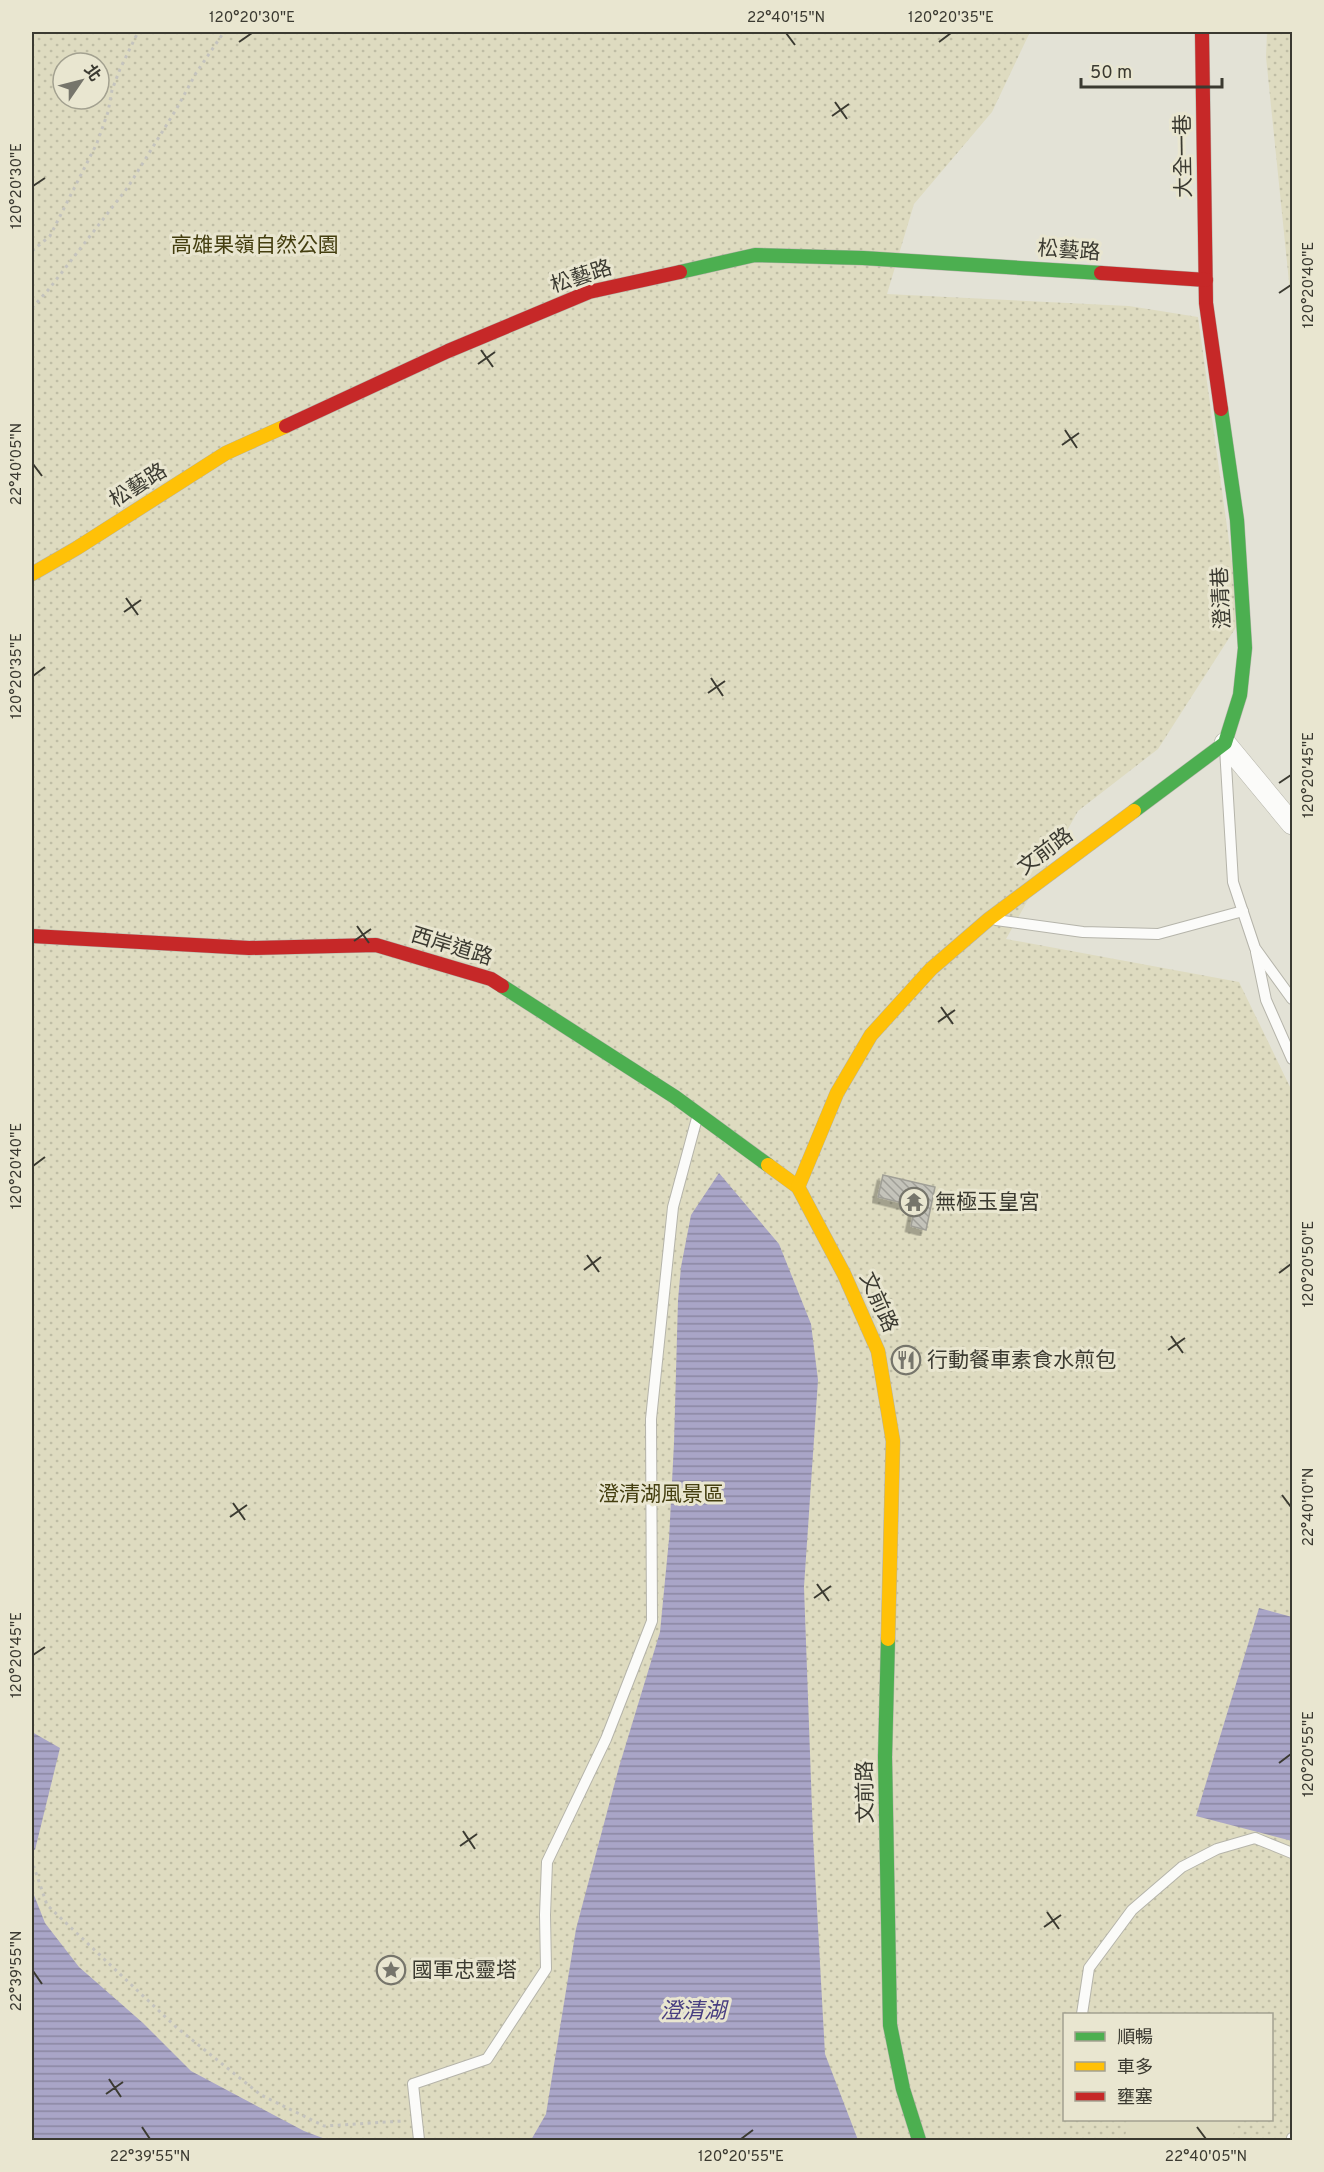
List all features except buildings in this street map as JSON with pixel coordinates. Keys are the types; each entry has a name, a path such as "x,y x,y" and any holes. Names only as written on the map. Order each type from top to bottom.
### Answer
{"street":[{"name":"大全一巷","path":"1202,32 1206,280"},
{"name":"松藝路","path":"32,574 226,453 448,351 589,292 755,255 863,258 1206,280"},
{"name":"澄清巷","path":"1206,280 1206,303 1237,520 1245,648 1240,695 1225,743"},
{"path":"1225,743 1293,824"},
{"name":"文前路","path":"919,2140 903,2089 890,2025 885,1757 893,1441 878,1351 844,1275 798,1187 837,1093 872,1035 931,969 989,919 1225,743"},
{"name":"西岸道路","path":"32,936 249,948 376,945 491,979 666,1091 798,1187"}],"lane":[{"name":"澄清巷","path":"1225,743 1233,882 1256,948 1266,1000 1293,1059"},
{"path":"989,919 1083,932 1158,934 1243,911"},
{"name":"澄清巷","path":"1256,948 1293,999"},
{"path":"419,2140 413,2084 487,2059 546,1969 547,1862 606,1739 652,1621 651,1419 673,1207 698,1114"},
{"path":"1082,2013 1089,1968 1132,1910 1182,1867 1217,1849 1255,1838 1293,1853"}],"path":[{"path":"32,251 50,236 97,143 108,112 112,90 138,32"},
{"path":"32,308 128,187 196,73 224,32"},
{"path":"32,1867 34,1867 47,1905 176,2027 261,2095 324,2126 417,2120"}],"green space":[{"name":"澄清湖風景區","path":"32,32 1030,32 992,112 914,204 887,294 1129,306 1198,317 1240,621 1158,749 1078,811 1006,939 1239,982 1292,1091 1292,2140 32,2140"},
{"path":"1267,32 1292,32 1292,311 1266,57"},
{"path":"1129,2121 1237,2121 1232,2140 1124,2140"}],"water":[{"name":"澄清湖","path":"719,1173 779,1244 811,1324 818,1380 804,1587 813,1836 825,2054 858,2140 531,2140 546,2114 576,1929 619,1767 660,1632 669,1539 681,1267 691,1215"},
{"path":"1259,1608 1292,1617 1292,1841 1196,1816"},
{"path":"32,1732 60,1748 35,1850 32,1849"},
{"path":"32,1890 45,1923 79,1967 143,2023 191,2071 304,2131 328,2140 32,2140"}],"traffic: fast":[{"path":"680,272 755,255 863,258 1101,273"},
{"path":"1134,811 1225,743 1240,695 1245,648 1237,520 1221,409"},
{"path":"502,986 675,1097 768,1165"},
{"path":"888,1639 885,1757 890,2025 903,2089 919,2140"}],"traffic: slow":[{"path":"32,574 226,453 286,426"},
{"path":"798,1187 837,1093 871,1035 931,969 989,919 1134,811"},
{"path":"768,1165 798,1187 844,1274 878,1351 893,1441 888,1639"}],"traffic: jam":[{"path":"1202,32 1206,303 1221,409"},
{"path":"286,426 448,351 589,292 680,272"},
{"path":"1101,273 1206,280"},
{"path":"32,936 249,948 376,945 491,979 502,986"}],"place":[{"name":"無極玉皇宮","path":"914,1202"},
{"name":"行動餐車素食水煎包","path":"906,1360"},
{"name":"國軍忠靈塔","path":"391,1970"}],"park label":[{"name":"高雄果嶺自然公園","path":"255,245"}]}
